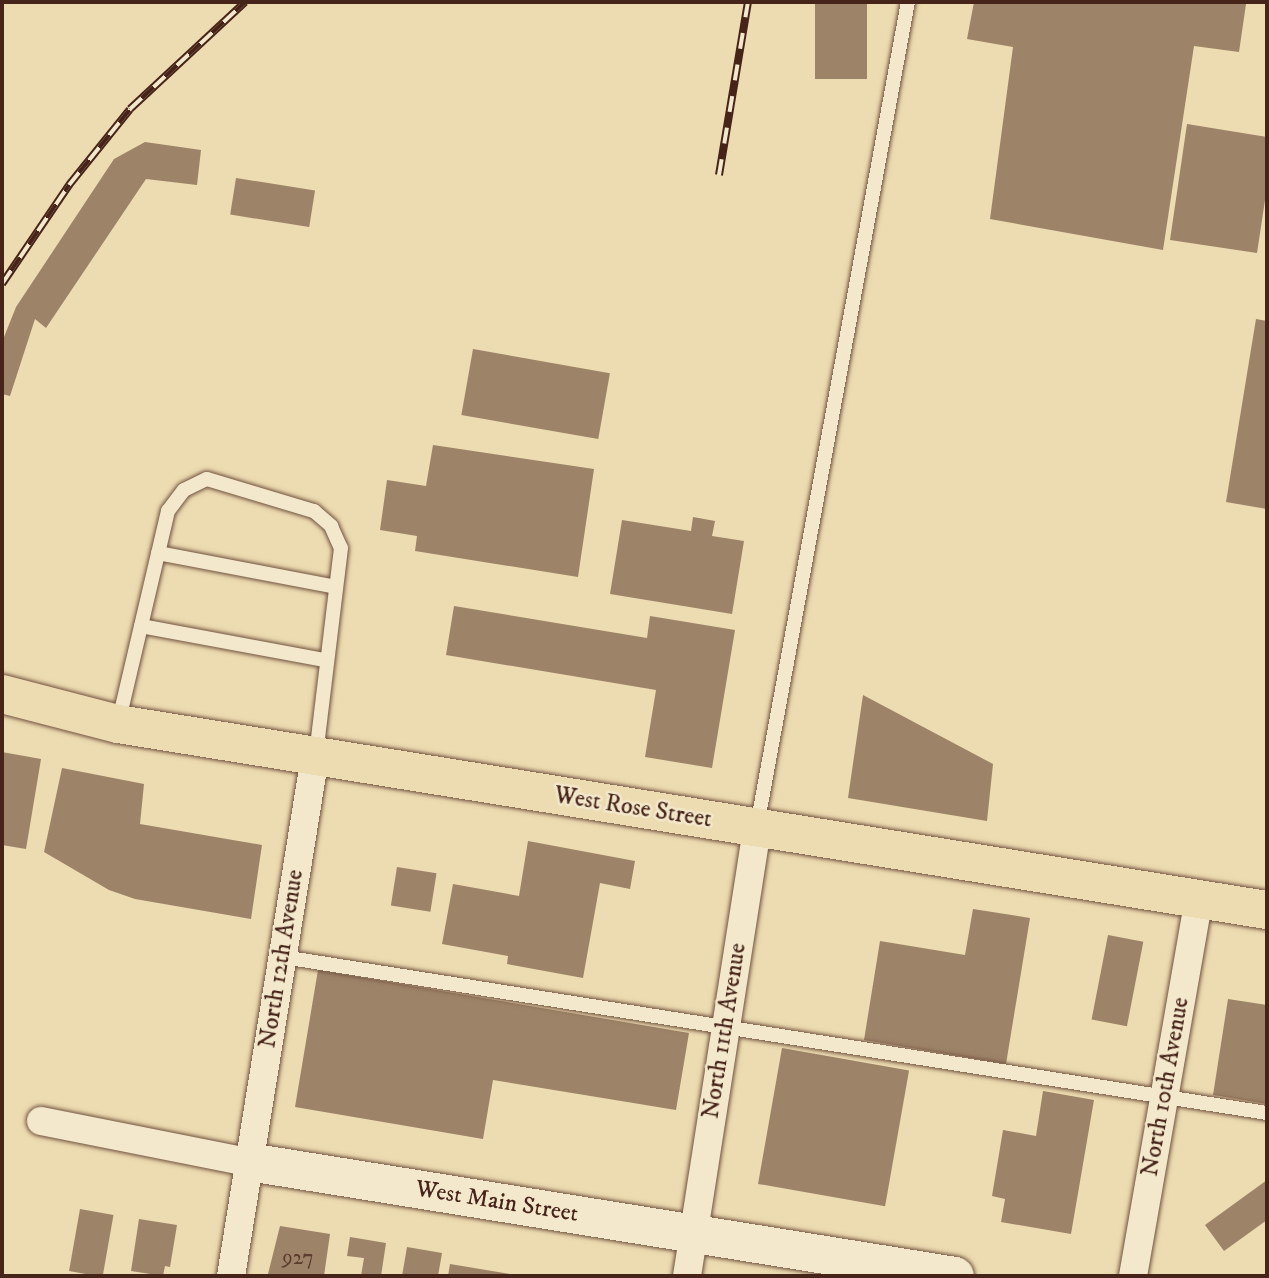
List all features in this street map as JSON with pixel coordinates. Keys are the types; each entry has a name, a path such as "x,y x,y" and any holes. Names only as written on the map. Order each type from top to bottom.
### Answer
{"main road":[{"name":"West Rose Street","path":"2,694 118,724 1267,910"}],"street":[{"name":"North 12th Avenue","path":"231,1276 316,756"},
{"name":"North 11th Avenue","path":"687,1276 757,828"},
{"name":"North 10th Avenue","path":"1133,1276 1199,898"},
{"name":"West Main Street","path":"41,1121 249,1162 955,1276"}],"lane":[{"path":"757,828 908,2"},
{"path":"118,724 168,511 184,490 207,479 314,510 331,526 341,548 325,660 316,756"},
{"path":"158,553 336,587"},
{"path":"141,626 325,660"},
{"path":"283,957 1267,1113"}],"building":[{"path":"815,2 867,2 867,79 815,79"},
{"path":"974,2 1246,4 1239,52 1194,46 1163,250 990,219 1013,47 967,39"},
{"path":"1187,124 1267,137 1267,187 1257,253 1170,240"},
{"path":"145,142 201,150 197,185 146,179 46,328 35,319 10,396 2,394 2,342 16,307 114,159"},
{"path":"236,178 315,191 309,227 230,215"},
{"path":"1256,319 1267,321 1267,509 1226,502"},
{"path":"473,349 610,373 598,439 461,415"},
{"path":"433,445 594,469 578,577 415,551 417,536 380,530 387,480 426,486"},
{"path":"693,517 715,521 712,536 744,541 732,614 610,594 622,520 691,531"},
{"path":"454,606 647,638 650,616 735,630 712,768 645,757 656,690 446,655"},
{"path":"863,695 993,764 987,821 848,798"},
{"path":"2,752 41,759 26,849 2,845"},
{"path":"62,768 144,784 140,824 262,845 251,919 135,899 109,890 44,852"},
{"path":"528,841 635,861 630,889 600,883 583,978 507,964 508,956 442,944 453,884 519,896"},
{"path":"397,867 437,873 430,912 391,906"},
{"path":"973,909 1030,918 1006,1064 864,1040 880,941 965,955"},
{"path":"1108,935 1143,942 1127,1026 1092,1019"},
{"path":"318,970 689,1033 676,1110 493,1080 483,1139 295,1107"},
{"path":"1228,999 1267,1005 1267,1104 1213,1095"},
{"path":"782,1048 909,1070 885,1206 758,1184"},
{"path":"1043,1091 1094,1100 1071,1234 1001,1222 1005,1199 992,1196 1003,1130 1036,1136"},
{"path":"1267,1180 1267,1220 1224,1251 1205,1225"},
{"path":"80,1209 113,1215 103,1276 69,1271"},
{"path":"139,1219 177,1225 170,1267 165,1266 163,1276 131,1271"},
{"path":"280,1226 330,1234 324,1276 268,1274"},
{"path":"350,1237 386,1243 381,1276 361,1276 364,1258 347,1256"},
{"path":"407,1247 442,1253 438,1276 402,1276"},
{"path":"450,1264 516,1275 516,1276 448,1276"}],"railway":[{"path":"2,284 69,185 130,109 245,2"},
{"path":"719,175 748,2"}]}
